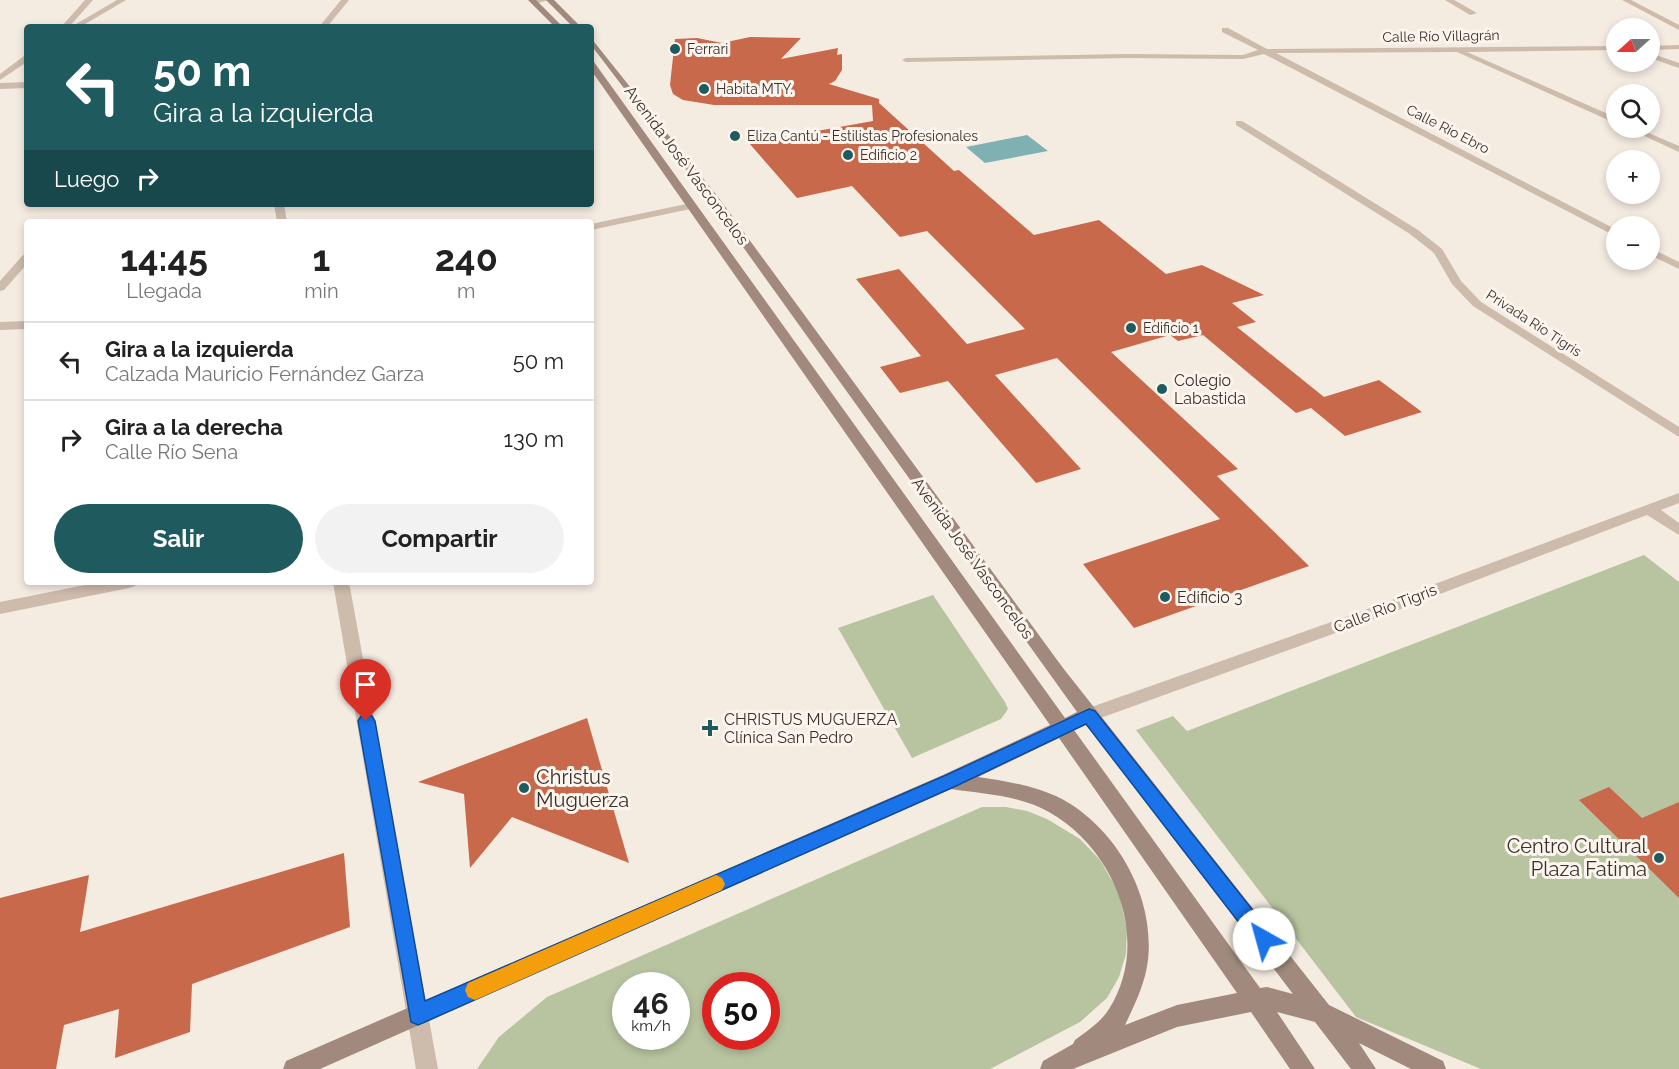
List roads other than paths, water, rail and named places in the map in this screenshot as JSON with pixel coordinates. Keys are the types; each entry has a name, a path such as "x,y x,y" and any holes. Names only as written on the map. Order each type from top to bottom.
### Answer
{"main road":[{"path":"548,0 575,24"},
{"path":"533,1 556,24"},
{"name":"Avenida José Vasconcelos","path":"594,44 714,199 1089,715 1365,1069"},
{"name":"Avenida José Vasconcelos","path":"594,68 1304,1069"},
{"path":"294,1069 950,781 1089,715"},
{"path":"950,781 999,788 1055,805 1077,819 1096,837 1124,882 1133,905 1139,935 1138,963 1130,992 1116,1019 1077,1054"},
{"path":"1051,1069 1077,1054 1177,1016 1268,998 1322,1013 1435,1069"}],"street":[{"path":"68,24 89,0"},
{"path":"80,24 122,0"},
{"path":"325,24 345,0"},
{"path":"533,1 548,0"},
{"path":"1449,0 1473,13"},
{"path":"1626,0 1679,28"},
{"name":"Calle Río Ebro","path":"1225,30 1606,228"},
{"path":"1660,48 1679,47"},
{"name":"Calle Río Villagrán","path":"906,60 1138,56 1244,57 1265,51 1606,48"},
{"path":"1455,49 1606,116"},
{"path":"1660,59 1679,66"},
{"path":"0,78 24,60"},
{"path":"0,86 24,85"},
{"name":"Privada Río Tigris","path":"1239,123 1414,232 1438,250 1456,282 1477,304 1679,433"},
{"path":"1654,138 1679,149"},
{"path":"594,226 691,206"},
{"path":"1660,256 1679,266"},
{"path":"0,288 24,260"},
{"path":"0,326 24,325"},
{"name":"Calle Río Tigris","path":"1089,715 1679,498"},
{"path":"1650,510 1679,530"},
{"path":"0,608 114,585"},
{"path":"342,585 404,923 427,1069"}],"water":[{"path":"1027,135 1048,151 985,163 966,147"}],"place":[{"name":"Ferrari","path":"675,49"},
{"name":"Habita MTY.","path":"704,89"},
{"name":"Eliza Cantú - Estilistas Profesionales","path":"735,136"},
{"name":"Edificio 2","path":"848,155"},
{"name":"Edificio 1","path":"1131,328"},
{"name":"Colegio Labastida","path":"1162,389"},
{"name":"Edificio 3","path":"1165,597"},
{"name":"CHRISTUS MUGUERZA Clínica San Pedro","path":"710,728"},
{"name":"Christus Muguerza","path":"524,788"},
{"name":"Centro Cultural Plaza Fatima","path":"1659,858"}]}
